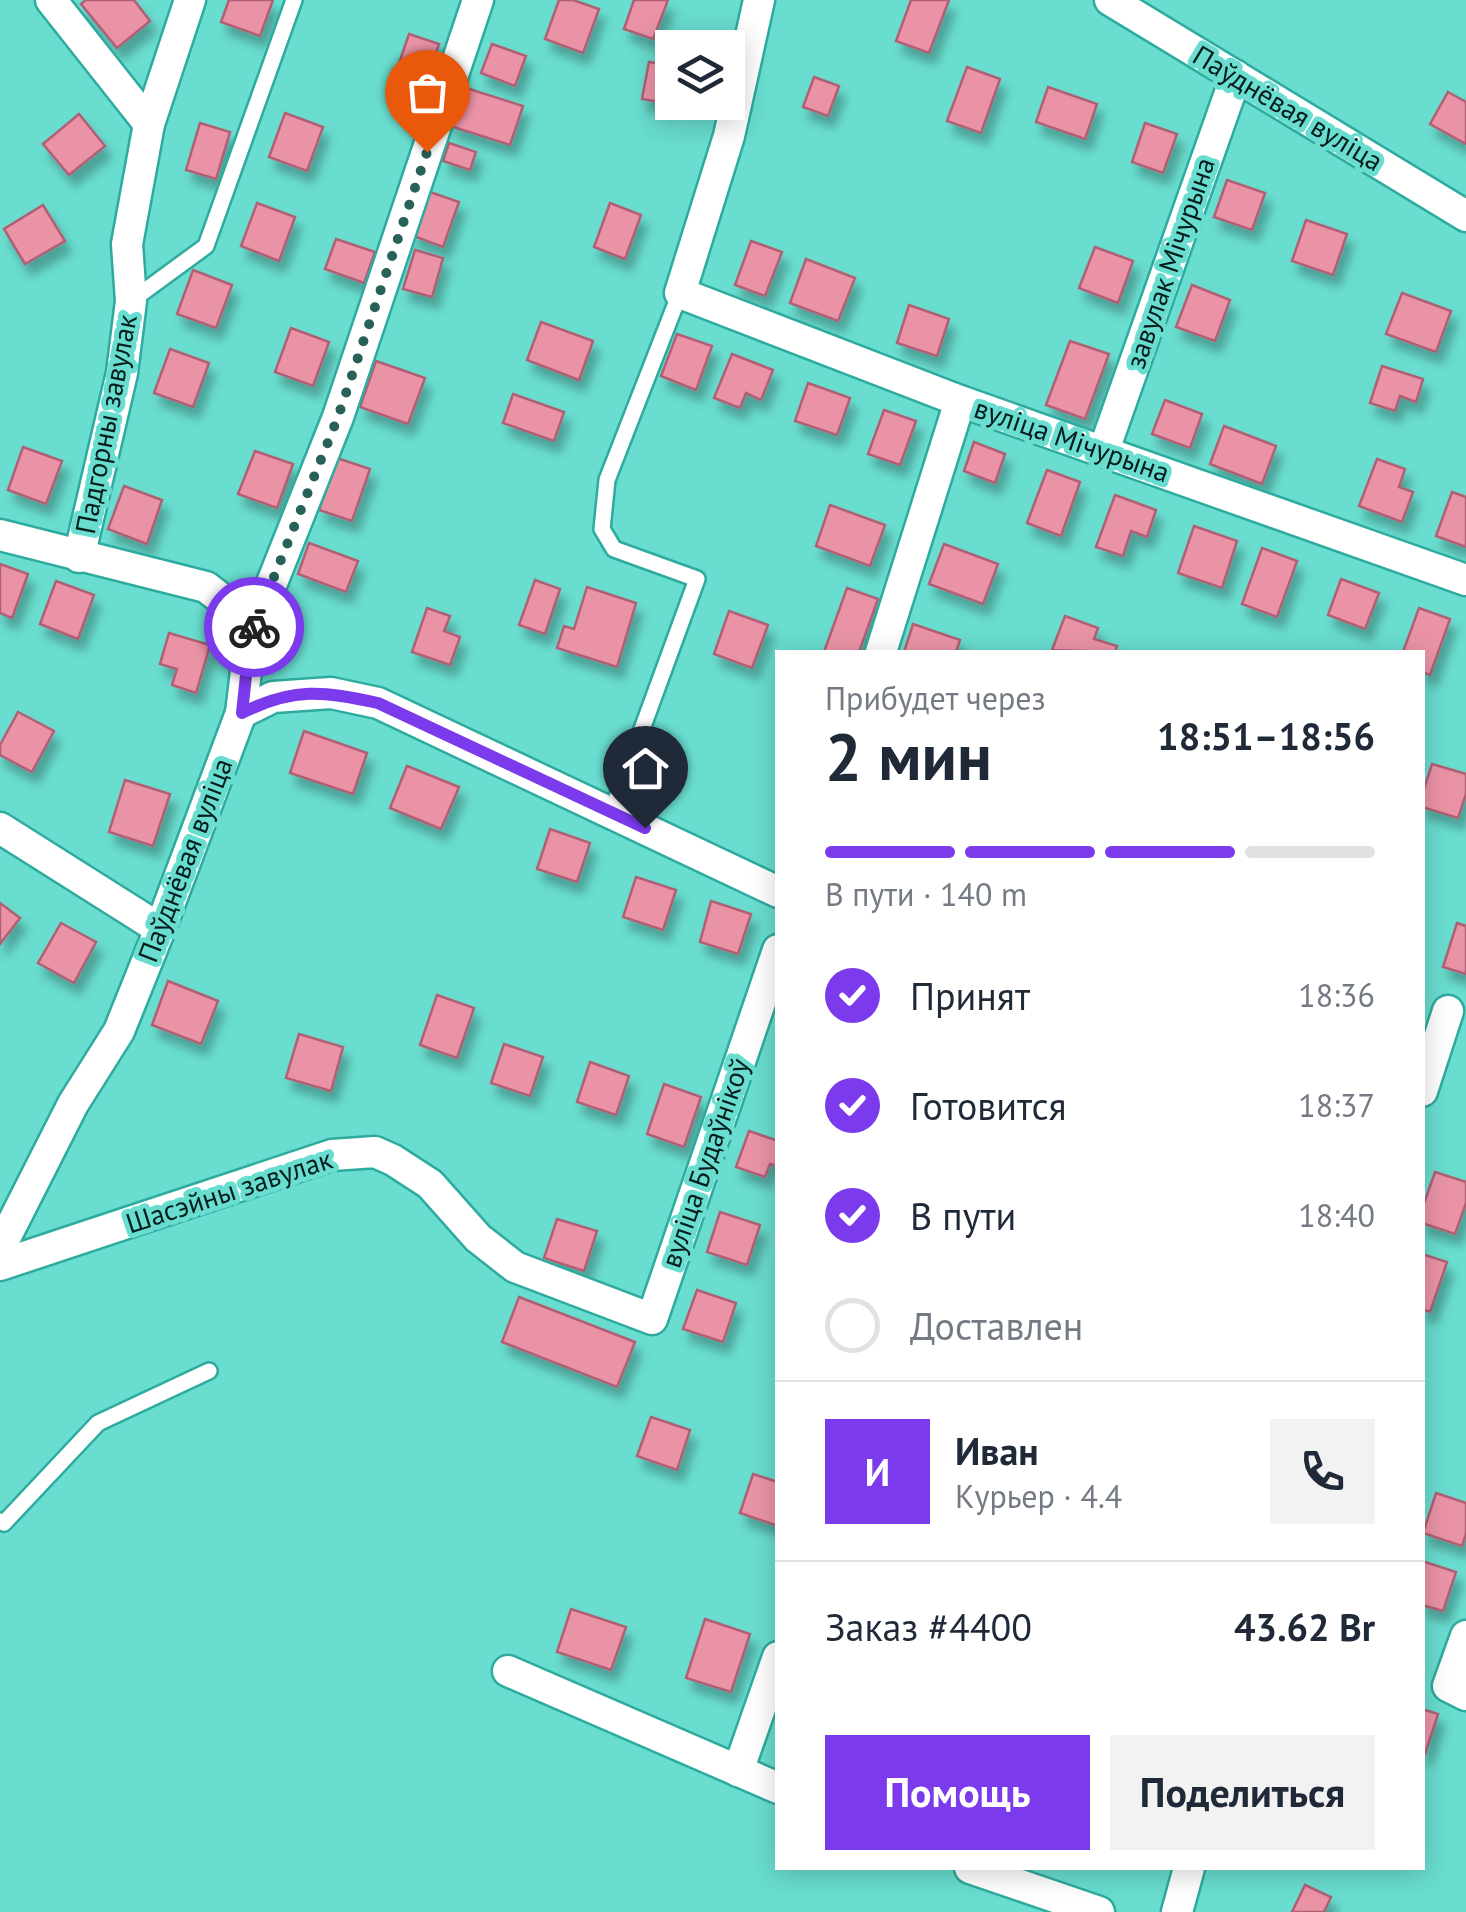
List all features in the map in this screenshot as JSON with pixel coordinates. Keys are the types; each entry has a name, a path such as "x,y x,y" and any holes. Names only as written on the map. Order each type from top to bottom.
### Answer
{"street":[{"path":"52,0 149,124"},
{"name":"Падгорны завулак","path":"79,556 122,373 131,301 127,244 149,124 190,0"},
{"name":"Паўднёвая вуліца","path":"0,1248 73,1104 120,1031 160,928 242,713 250,638 338,417 478,0"},
{"path":"680,292 730,136 760,0"},
{"name":"Паўднёвая вуліца","path":"1110,0 1466,216"},
{"name":"завулак Мічурына","path":"1104,450 1236,76"},
{"name":"вуліца Мічурына","path":"680,292 960,401 1466,580"},
{"path":"882,650 960,401"},
{"path":"0,536 206,587 236,610 250,638"},
{"path":"242,713 273,697 312,694 331,693 378,703 775,891"},
{"path":"0,828 160,928"},
{"name":"вуліца Будаўнікоў","path":"652,1319 775,959"},
{"path":"1425,1081 1446,1010"},
{"name":"Шасэйны завулак","path":"0,1265 332,1155 374,1152 430,1184 478,1238 515,1267 652,1319"},
{"path":"1457,1690 1466,1636"},
{"path":"738,1771 775,1666"},
{"path":"508,1671 775,1787"},
{"path":"976,1870 1100,1912"},
{"path":"1177,1912 1189,1870"}],"lane":[{"path":"131,301 206,246 294,0"},
{"path":"612,811 696,579 614,549 602,529 607,480 680,292"},
{"path":"0,1521 4,1523 98,1423 209,1371"}],"building":[{"path":"86,0 134,0 150,21 117,48 81,4"},
{"path":"229,0 273,0 260,36 221,22"},
{"path":"559,0 573,0 599,9 583,53 545,39"},
{"path":"634,0 668,0 653,39 624,29"},
{"path":"911,0 949,0 929,53 896,41"},
{"path":"409,34 439,44 424,88 394,78"},
{"path":"492,44 526,56 515,86 481,73"},
{"path":"649,62 655,63 655,101 642,99"},
{"path":"967,67 1000,79 981,133 947,121"},
{"path":"814,77 839,86 828,116 803,107"},
{"path":"463,87 523,106 510,145 450,126"},
{"path":"1048,87 1097,104 1085,139 1036,122"},
{"path":"1448,92 1466,102 1466,144 1430,124"},
{"path":"285,113 323,127 307,171 269,157"},
{"path":"79,114 105,146 69,175 43,144"},
{"path":"200,123 230,132 216,179 186,170"},
{"path":"1145,123 1177,134 1163,173 1132,162"},
{"path":"449,143 476,152 470,170 443,161"},
{"path":"1227,180 1265,193 1252,230 1214,217"},
{"path":"427,191 459,202 443,247 411,235"},
{"path":"257,203 295,217 279,261 241,246"},
{"path":"610,203 641,215 625,259 594,247"},
{"path":"43,205 65,241 25,264 4,229"},
{"path":"1306,220 1347,234 1333,275 1292,261"},
{"path":"336,239 375,252 364,283 325,269"},
{"path":"751,241 782,252 765,296 735,285"},
{"path":"1095,247 1133,261 1118,303 1079,288"},
{"path":"415,250 443,258 432,297 403,289"},
{"path":"806,259 855,278 838,321 790,303"},
{"path":"193,270 232,285 216,328 177,314"},
{"path":"1192,285 1230,300 1215,341 1176,327"},
{"path":"1402,293 1451,311 1436,352 1386,334"},
{"path":"909,305 949,319 937,356 897,343"},
{"path":"541,322 593,341 579,380 527,360"},
{"path":"291,328 329,342 313,386 275,372"},
{"path":"677,334 712,346 696,390 661,376"},
{"path":"1070,341 1109,354 1085,419 1046,405"},
{"path":"170,349 209,363 193,407 154,393"},
{"path":"732,354 773,370 761,400 746,393 740,408 714,398"},
{"path":"376,361 425,378 408,424 360,407"},
{"path":"1382,366 1423,379 1416,402 1400,396 1395,411 1370,403"},
{"path":"808,383 850,398 837,435 795,421"},
{"path":"513,394 564,412 554,441 503,423"},
{"path":"1165,400 1202,414 1190,448 1152,434"},
{"path":"884,410 916,421 900,465 868,454"},
{"path":"1224,426 1276,446 1262,484 1210,464"},
{"path":"974,442 1005,454 995,483 964,471"},
{"path":"23,447 62,461 46,504 8,490"},
{"path":"255,451 293,464 277,508 238,494"},
{"path":"337,458 370,469 352,521 319,510"},
{"path":"1377,459 1405,469 1399,487 1413,492 1402,522 1359,506"},
{"path":"1047,470 1080,482 1061,536 1027,523"},
{"path":"124,486 162,500 147,544 108,529"},
{"path":"1452,492 1466,497 1466,547 1436,536"},
{"path":"1115,495 1156,510 1147,537 1131,531 1123,556 1096,547"},
{"path":"830,505 885,525 870,566 816,546"},
{"path":"1194,526 1237,541 1222,588 1178,573"},
{"path":"309,543 358,561 346,592 298,574"},
{"path":"944,544 998,564 983,604 929,584"},
{"path":"1262,548 1297,561 1277,617 1242,604"},
{"path":"0,564 28,574 12,618 0,613"},
{"path":"1341,579 1379,593 1365,629 1328,615"},
{"path":"535,580 560,589 545,634 519,625"},
{"path":"56,581 94,595 78,639 40,624"},
{"path":"587,587 636,603 617,667 557,648 564,626 574,629"},
{"path":"847,588 878,599 860,650 825,650"},
{"path":"427,608 450,616 444,631 460,637 450,665 412,652"},
{"path":"1419,608 1450,619 1430,675 1425,673 1425,650 1404,650"},
{"path":"729,611 768,625 752,668 714,654"},
{"path":"1065,616 1098,628 1094,639 1117,646 1116,650 1052,650"},
{"path":"913,624 960,640 957,650 905,650"},
{"path":"169,633 210,645 196,693 172,685 177,669 160,664"},
{"path":"18,712 54,731 32,772 0,755 0,745"},
{"path":"304,731 367,753 353,794 290,773"},
{"path":"1432,764 1466,774 1466,794 1458,818 1425,808 1425,786"},
{"path":"407,766 459,787 441,829 390,808"},
{"path":"125,780 170,794 153,846 109,832"},
{"path":"550,829 590,843 577,882 537,869"},
{"path":"636,877 676,890 663,930 623,917"},
{"path":"711,901 751,914 738,954 700,942"},
{"path":"0,903 20,918 0,944"},
{"path":"61,923 96,942 74,983 38,963"},
{"path":"1457,923 1466,926 1466,974 1443,967"},
{"path":"168,981 218,1001 201,1044 152,1025"},
{"path":"437,995 474,1008 457,1058 420,1045"},
{"path":"299,1034 343,1047 331,1091 286,1078"},
{"path":"504,1044 543,1057 530,1096 491,1083"},
{"path":"590,1062 629,1076 616,1115 577,1102"},
{"path":"664,1084 701,1097 684,1147 647,1134"},
{"path":"749,1131 775,1140 775,1165 770,1164 765,1177 736,1167"},
{"path":"1435,1172 1466,1182 1466,1203 1455,1234 1425,1224 1425,1200"},
{"path":"720,1212 760,1225 747,1265 707,1252"},
{"path":"557,1219 597,1231 584,1271 544,1258"},
{"path":"1425,1255 1447,1262 1430,1312 1425,1310"},
{"path":"697,1290 736,1303 723,1342 683,1329"},
{"path":"519,1297 635,1342 617,1387 502,1342"},
{"path":"651,1417 690,1430 677,1470 637,1456"},
{"path":"753,1474 775,1481 775,1525 740,1513"},
{"path":"1436,1493 1466,1503 1462,1546 1425,1534"},
{"path":"1425,1562 1456,1572 1443,1611 1425,1606"},
{"path":"571,1609 626,1627 611,1670 557,1652"},
{"path":"705,1619 750,1634 731,1692 686,1678"},
{"path":"1425,1710 1438,1714 1425,1754"},
{"path":"1305,1885 1331,1897 1324,1912 1292,1912"}],"way so far":[{"path":"254,627 338,417 427,152"}],"route":[{"path":"254,627 242,713 273,697 331,693 378,703 645,828"}]}
